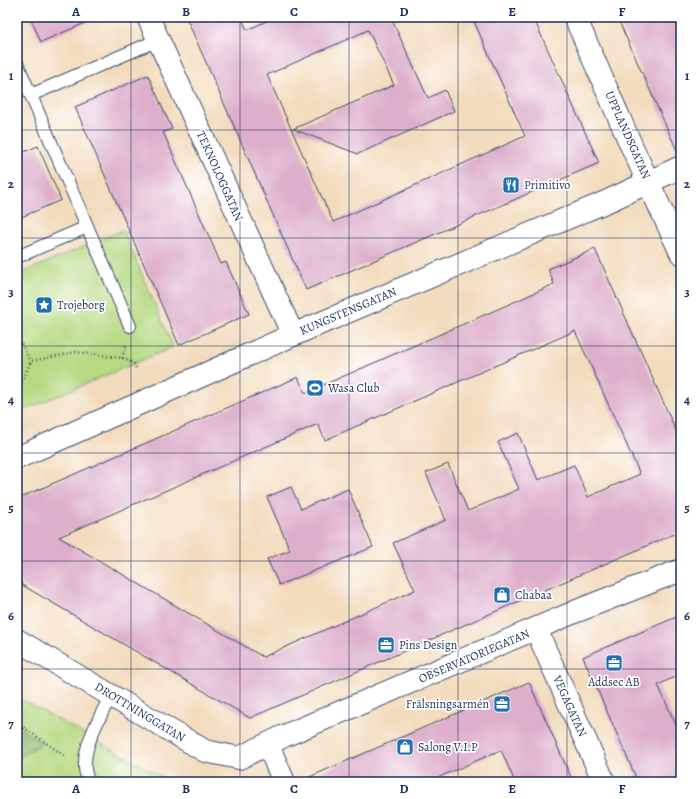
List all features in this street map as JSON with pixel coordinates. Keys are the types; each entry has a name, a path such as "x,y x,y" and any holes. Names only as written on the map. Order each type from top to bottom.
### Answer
{"street":[{"name":"TEKNOLOGGATAN","path":"148,17 292,335"},
{"name":"UPPLANDSGATAN","path":"575,17 681,253"},
{"name":"KUNGSTENSGATAN","path":"17,458 292,335 610,200 648,181 681,167"},
{"name":"OBSERVATORIEGATAN","path":"268,745 284,736 577,611 681,570"},
{"name":"VEGAGATAN","path":"536,629 604,782"},
{"name":"DROTTNINGGATAN","path":"17,640 205,751 238,758 268,745"},
{"path":"268,745 284,782"}],"lane":[{"path":"31,95 158,40"},
{"path":"17,63 130,326"},
{"path":"17,257 87,227"},
{"path":"89,782 84,769 87,749 111,695"}],"path":[{"path":"17,337 31,361"},
{"path":"31,361 76,352 122,358 134,364 136,368"},
{"path":"17,392 31,361"},
{"path":"17,723 84,769"}],"green space":[{"path":"123,230 173,347 17,413 17,275"},
{"path":"17,697 171,782 17,782"},
{"path":"17,726 43,743 20,757 17,754"}],"building":[{"path":"30,17 99,17 41,42"},
{"path":"186,17 241,17 247,30 276,17 398,17 392,20 428,98 445,90 454,111 358,154 293,129 394,85 368,30 267,75 333,222 525,136 472,17 533,17 599,163 306,290"},
{"path":"617,17 681,17 681,155 679,155"},
{"path":"148,75 172,129 163,132 221,264 226,262 249,314 179,345 75,107"},
{"path":"38,146 61,200 17,219 17,155"},
{"path":"595,249 681,442 681,531 250,718 22,585 17,573 17,499 298,377 305,393 554,284 548,269","holes":["575,331 640,474 588,497 574,465 538,480 518,433 498,442 519,489 468,511 448,464 426,473 446,520 393,543 415,590 263,657 59,537 318,424 325,440"]},
{"path":"291,487 301,509 348,489 373,547 279,585 267,559 290,550 267,497"},
{"path":"681,615 681,674 658,685 681,736 681,782 638,782 583,657"},
{"path":"529,682 573,782 515,782 501,750 428,782 298,782"}],"place":[{"name":"Primitivo","path":"511,185"},
{"name":"Trojeborg","path":"44,305"},
{"name":"Wasa Club","path":"315,388"},
{"name":"Chabaa","path":"502,595"},
{"name":"Pins Design","path":"386,645"},
{"name":"Addsec AB","path":"614,663"},
{"name":"Frälsningsarmén","path":"502,704"},
{"name":"Salong V.I.P","path":"405,747"}]}
